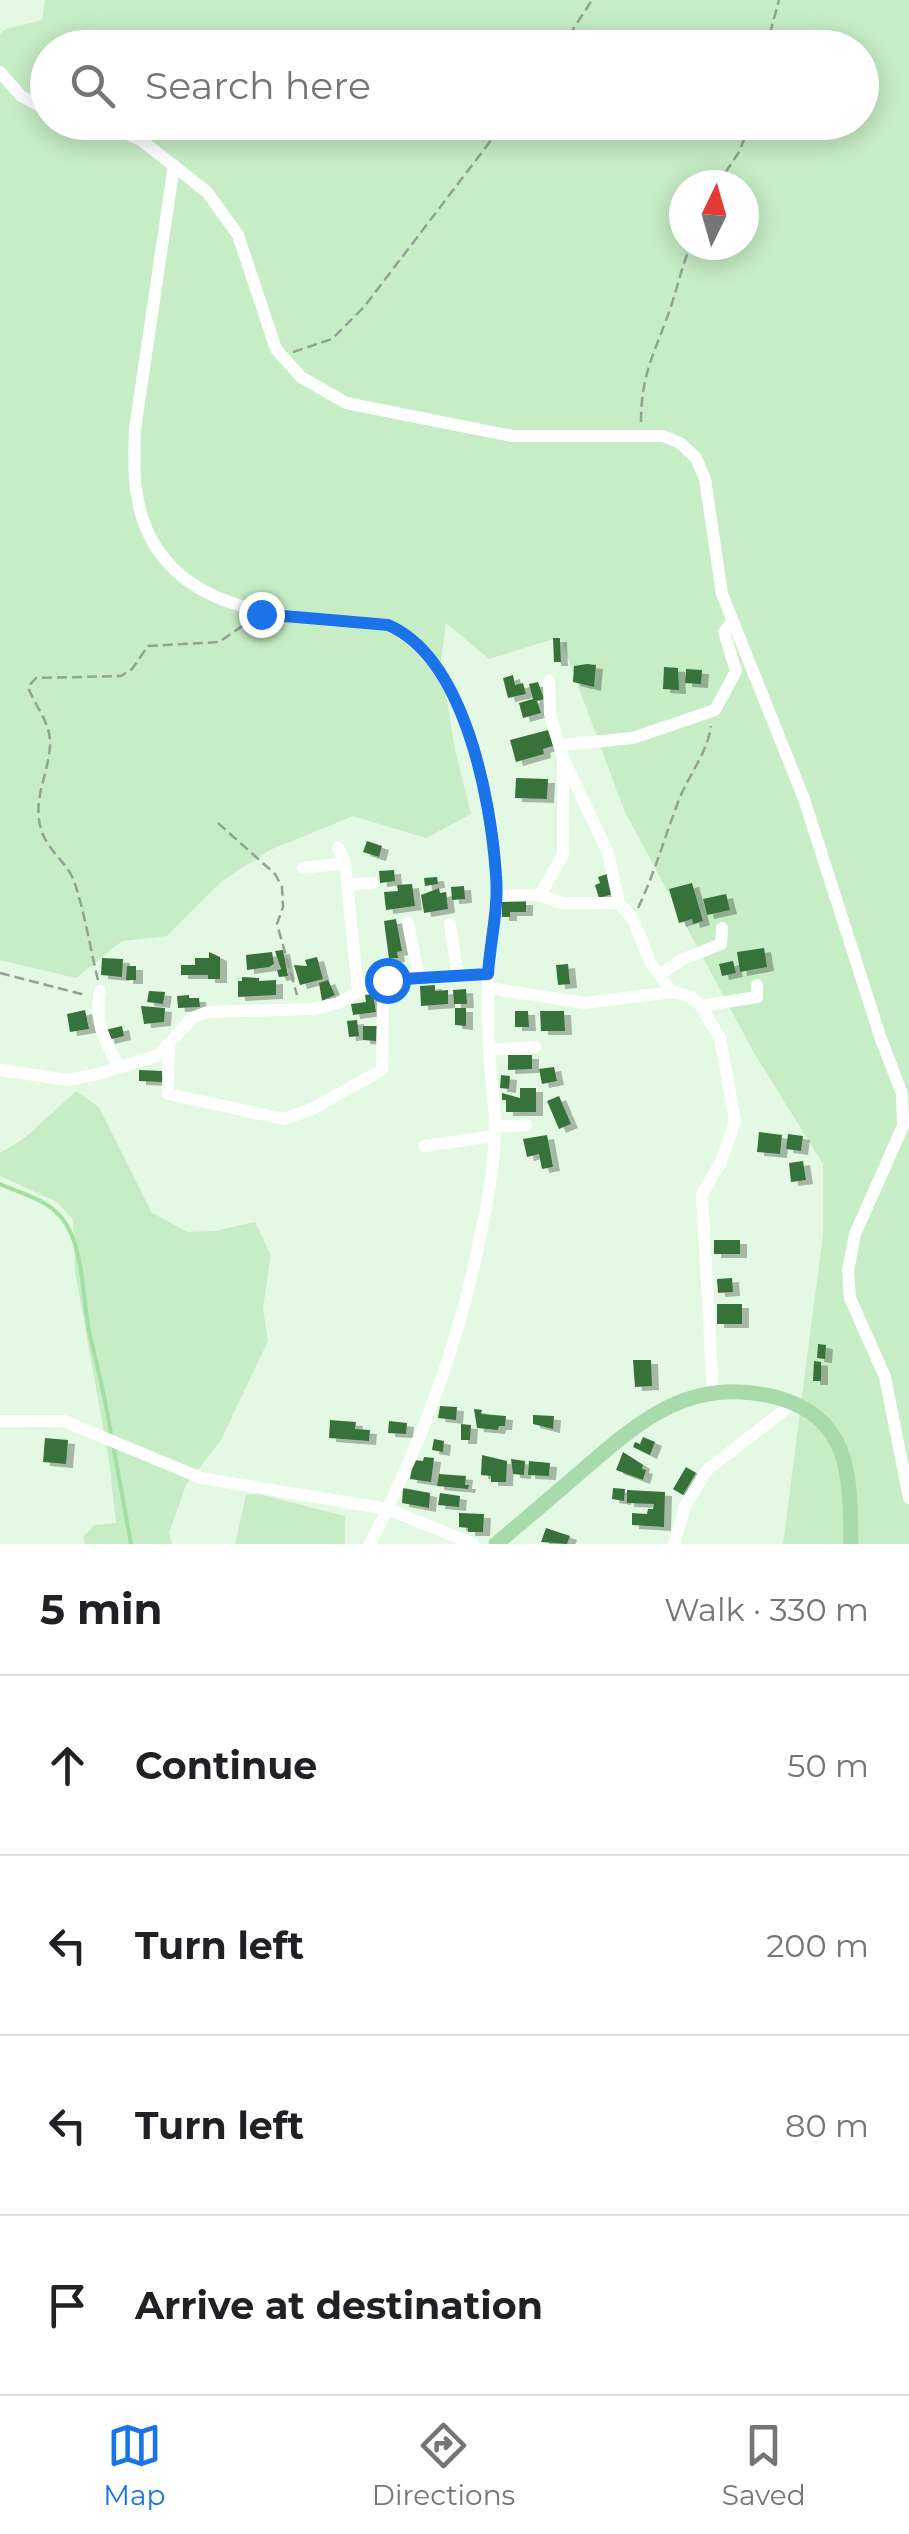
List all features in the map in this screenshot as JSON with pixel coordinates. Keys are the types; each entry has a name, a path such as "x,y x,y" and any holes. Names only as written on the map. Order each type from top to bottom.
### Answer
{"main road":[{"path":"496,1544 640,1421 676,1402 714,1392 752,1391 795,1402 815,1412 838,1438 848,1470 851,1544"}],"street":[{"path":"0,72 30,101"},
{"path":"141,140 207,192 238,235 276,349 300,377 346,404 512,436 663,436 680,443 696,458 705,480 722,594 804,799 902,1094 902,1126 855,1234 848,1272 850,1298 884,1377 909,1498"},
{"path":"174,165 134,429 134,471 142,518 153,541 180,574 219,600 261,614 388,625 407,633 448,690 476,748 484,783 497,878 488,981 495,1132 475,1262 447,1370 370,1544"},
{"path":"562,752 633,738 715,710 736,671 724,632 732,622"},
{"path":"549,682 550,714 562,752 608,853 619,903 633,918 650,962 672,992"},
{"path":"540,895 563,856 562,752"},
{"path":"338,848 348,884 358,992"},
{"path":"303,868 345,863"},
{"path":"348,884 372,883"},
{"path":"496,896 540,895 562,903 619,903"},
{"path":"408,924 419,979"},
{"path":"450,924 458,976"},
{"path":"661,974 681,960 721,944 722,928"},
{"path":"0,1070 68,1080 119,1068 169,1048 192,1018 207,1012 300,1010 338,1003 380,980 458,976 584,1003 672,992 690,996 701,1006 720,1038 735,1121 721,1162 702,1194 714,1392"},
{"path":"169,1048 168,1094 284,1119 312,1109 382,1070 387,980"},
{"path":"701,1006 757,997 757,985"},
{"path":"100,991 99,1029 119,1068"},
{"path":"489,1050 535,1047"},
{"path":"424,1146 526,1124"},
{"path":"674,1544 685,1506 708,1470 795,1402"},
{"path":"0,1421 64,1421 201,1478 388,1510 473,1544"}],"path":[{"path":"573,30 592,0"},
{"path":"771,30 779,0"},
{"path":"282,356 332,339 364,307 491,140"},
{"path":"727,170 744,140"},
{"path":"642,434 641,398 650,354 686,260"},
{"path":"0,972 89,996 100,991 74,877 56,858 40,828 40,792 50,745 46,721 28,687 36,678 121,676 132,669 148,646 219,642 261,614"},
{"path":"633,918 659,864 684,788 703,753 715,710"},
{"path":"218,823 275,874 282,887 283,907 277,924 300,1010"}],"green space":[{"path":"45,0 909,0 909,1544 783,1544 823,1234 823,1164 754,1053 624,810 560,637 489,659 446,623 441,663 455,750 471,814 426,838 353,816 270,850 222,881 167,936 122,941 76,978 0,960 0,34 42,20"},
{"path":"76,1091 99,1107 152,1213 188,1232 255,1222 271,1255 263,1308 268,1341 221,1440 186,1485 169,1533 172,1544 85,1544 83,1537 94,1525 116,1523 109,1460 75,1271 73,1220 57,1202 0,1176 0,1153 26,1137"},
{"path":"259,1494 345,1516 345,1544 235,1544 246,1495"}],"building":[{"path":"553,638 560,638 561,662 554,662"},
{"path":"596,665 594,687 573,682 574,666"},
{"path":"664,667 678,668 679,690 663,689"},
{"path":"686,669 702,670 701,684 685,683"},
{"path":"513,675 515,685 523,683 526,694 508,698 503,678"},
{"path":"538,682 544,699 537,701 541,713 523,718 519,703 533,699 529,684"},
{"path":"548,730 553,746 543,749 544,754 516,762 510,740"},
{"path":"516,778 548,779 547,799 515,798"},
{"path":"367,841 382,846 379,857 363,852"},
{"path":"394,870 395,881 380,883 379,871"},
{"path":"607,874 613,894 599,898 595,885 600,883 598,877"},
{"path":"437,877 438,884 425,886 424,878"},
{"path":"692,883 703,921 679,923 669,889"},
{"path":"412,884 415,906 386,910 384,892 398,891 397,885"},
{"path":"464,886 465,899 452,900 451,887"},
{"path":"439,888 440,893 446,892 448,909 424,913 421,895"},
{"path":"726,894 730,910 707,915 703,899"},
{"path":"502,901 526,901 526,912 510,912 510,917 502,917"},
{"path":"396,919 402,951 397,952 398,958 389,959 384,921"},
{"path":"764,948 767,967 740,972 737,952"},
{"path":"283,950 288,976 279,977 277,970 281,969 275,951"},
{"path":"209,952 220,957 220,979 181,975 181,965 195,965 195,958 209,958"},
{"path":"272,952 274,964 247,970 246,955"},
{"path":"317,957 323,979 300,985 294,965 307,966 305,960"},
{"path":"102,958 123,959 122,977 101,975"},
{"path":"733,961 736,973 722,976 719,964"},
{"path":"568,964 570,984 558,985 556,965"},
{"path":"127,966 136,966 136,980 126,980"},
{"path":"242,977 276,980 276,995 238,997 238,981"},
{"path":"328,980 335,995 322,1001 319,983"},
{"path":"435,985 435,991 448,990 448,1004 421,1006 420,986"},
{"path":"466,989 467,1004 454,1004 453,990"},
{"path":"149,991 165,992 163,1004 147,1002"},
{"path":"373,994 376,1012 353,1015 351,1004 366,1002 365,995"},
{"path":"177,996 199,998 200,1007 178,1008"},
{"path":"141,1006 165,1008 164,1022 144,1024"},
{"path":"455,1008 466,1008 466,1026 455,1025"},
{"path":"85,1010 89,1029 70,1032 67,1014"},
{"path":"515,1011 528,1011 529,1027 515,1027"},
{"path":"540,1011 564,1011 565,1031 541,1031"},
{"path":"357,1020 359,1036 349,1037 347,1021"},
{"path":"122,1026 124,1036 108,1040 105,1030"},
{"path":"363,1026 377,1026 376,1041 363,1040"},
{"path":"508,1055 532,1055 532,1069 508,1070"},
{"path":"554,1067 557,1081 542,1084 539,1069"},
{"path":"139,1070 162,1071 162,1082 139,1081"},
{"path":"501,1075 510,1076 509,1089 500,1088"},
{"path":"520,1088 536,1088 536,1112 506,1112 502,1093 520,1098"},
{"path":"559,1096 571,1124 559,1129 547,1101"},
{"path":"759,1132 782,1135 780,1154 757,1152"},
{"path":"788,1134 803,1136 801,1151 786,1149"},
{"path":"547,1135 553,1167 542,1169 539,1154 527,1157 523,1139"},
{"path":"803,1161 806,1180 791,1182 789,1163"},
{"path":"714,1240 740,1240 740,1254 714,1254"},
{"path":"732,1278 733,1292 718,1293 717,1279"},
{"path":"717,1304 742,1304 742,1324 717,1324"},
{"path":"818,1344 826,1345 825,1359 817,1358"},
{"path":"633,1360 651,1360 652,1386 635,1387"},
{"path":"814,1361 821,1362 821,1381 813,1381"},
{"path":"440,1406 457,1407 456,1420 438,1418"},
{"path":"474,1409 482,1410 481,1414 506,1416 505,1426 498,1430 477,1428"},
{"path":"533,1415 554,1416 553,1429 533,1424"},
{"path":"330,1420 356,1422 355,1429 370,1430 369,1441 329,1438"},
{"path":"389,1421 407,1423 406,1434 388,1433"},
{"path":"461,1424 471,1425 470,1440 461,1440"},
{"path":"643,1437 655,1442 650,1455 633,1447"},
{"path":"45,1438 68,1440 66,1464 43,1462"},
{"path":"434,1439 444,1441 443,1452 432,1450"},
{"path":"623,1452 643,1465 643,1480 616,1470"},
{"path":"482,1455 507,1461 506,1482 491,1482 491,1476 481,1475"},
{"path":"424,1457 434,1458 431,1482 410,1479 413,1460 423,1461"},
{"path":"511,1459 525,1461 524,1475 513,1474"},
{"path":"529,1461 550,1463 549,1476 528,1475"},
{"path":"686,1467 696,1473 683,1495 673,1489"},
{"path":"439,1474 466,1476 468,1489 437,1486"},
{"path":"403,1488 430,1493 429,1508 402,1503"},
{"path":"613,1488 625,1489 624,1501 612,1499"},
{"path":"627,1490 665,1492 664,1527 632,1525 632,1513 647,1514 654,1504 627,1503"},
{"path":"440,1493 460,1496 459,1507 438,1505"},
{"path":"459,1513 484,1514 483,1532 468,1532 468,1528 459,1527"},
{"path":"546,1528 570,1536 567,1544 541,1542"}],"waterway":[{"path":"0,1184 48,1206 69,1229 79,1258 87,1322 111,1434"},
{"path":"113,1444 131,1544"}],"route":[{"path":"261,614 388,625 407,633 448,690 476,748 497,878 488,974 387,980"}]}
